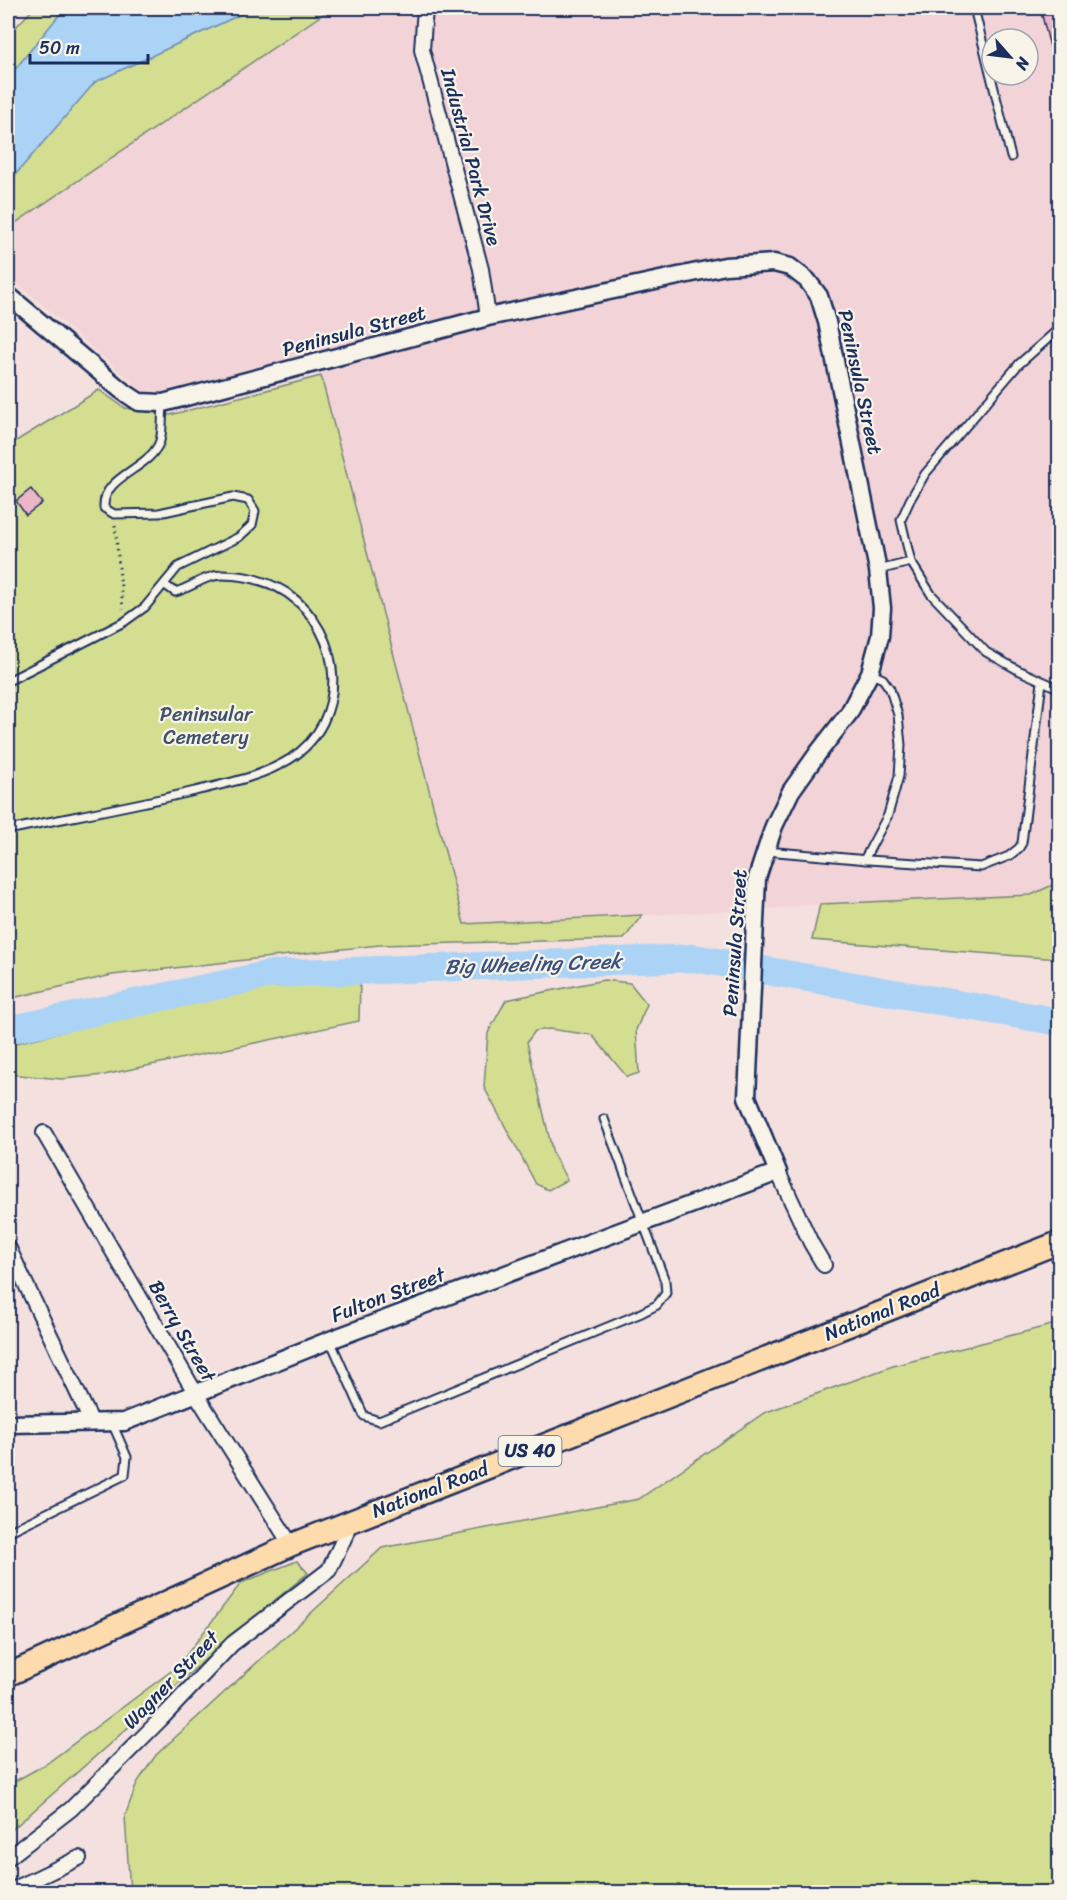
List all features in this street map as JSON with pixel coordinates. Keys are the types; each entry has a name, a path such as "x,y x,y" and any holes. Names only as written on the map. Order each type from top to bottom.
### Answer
{"main road":[{"name":"National Road","path":"8,1675 291,1545 1059,1242"}],"street":[{"name":"Industrial Park Drive","path":"425,8 422,50 481,269 488,317"},
{"name":"Peninsula Street","path":"8,295 121,390 139,402 163,403 488,317 725,266 774,262 790,267 807,280 819,296 827,322 878,570 882,608 880,636 870,674 849,713 791,791 774,826 757,878 747,1097 778,1172"},
{"name":"Berry Street","path":"44,1133 196,1394 291,1545"},
{"name":"Fulton Street","path":"8,1424 124,1422 330,1340 778,1172"},
{"path":"778,1172 811,1243 824,1265"},
{"path":"8,1247 92,1423"},
{"name":"Wagner Street","path":"8,1858 71,1809 232,1644 329,1570 346,1534 348,1522"},
{"path":"8,1892 79,1858"}],"lane":[{"path":"974,8 1011,157"},
{"path":"1059,328 1019,364 926,474 901,520 911,562 931,594 986,652 1059,689"},
{"path":"8,681 124,622 146,607 178,567 239,537 252,525 255,511 248,500 233,496 159,513 114,514 104,508 104,499 111,486 148,458 160,441 163,403"},
{"path":"878,570 911,562"},
{"path":"8,830 144,803 256,776 290,758 312,740 327,714 334,685 331,658 321,632 306,610 286,593 265,582 243,577 219,575 175,592 165,585"},
{"path":"864,860 888,815 899,776 901,746 898,714 890,689 883,679 870,674"},
{"path":"765,851 981,867 1009,856 1022,843 1042,682"},
{"path":"330,1340 364,1416 379,1421 657,1305 666,1293 664,1281 604,1119"},
{"path":"8,1532 126,1475 127,1457 111,1422"}],"path":[{"path":"114,514 124,622"}],"shaded area":[{"path":"332,8 1059,8 1059,882 1031,895 464,924 315,352 147,395 8,275 8,228"}],"green space":[{"path":"34,8 65,8 8,78 8,35"},
{"path":"250,8 332,8 8,228 8,183 95,82"},
{"name":"Peninsular Cemetery","path":"321,376 464,924 642,915 624,939 379,945 112,975 8,999 8,446 99,390 125,408 170,415"},
{"path":"1059,882 1059,959 812,940 820,904 1031,895"},
{"path":"604,980 630,983 647,1004 636,1030 639,1073 627,1077 592,1035 549,1029 535,1031 527,1042 553,1154 567,1180 548,1190 536,1184 484,1087 488,1033 506,1000"},
{"path":"360,981 359,1021 104,1075 62,1079 8,1074 8,1045 234,990"},
{"path":"1059,1323 1059,1892 130,1892 125,1816 137,1783 156,1755 382,1548 639,1499 764,1413 893,1366"},
{"path":"297,1561 308,1573 240,1629 8,1832 8,1785 46,1764 178,1666 241,1583"}],"water":[{"path":"65,8 250,8 95,82 8,183 8,78"}],"building":[{"path":"1040,8 1059,8 1059,65 1055,66"},
{"path":"31,489 42,503 26,515 16,501"}],"waterway":[{"name":"Big Wheeling Creek","path":"8,1030 272,974 694,958 1060,1022"}]}
